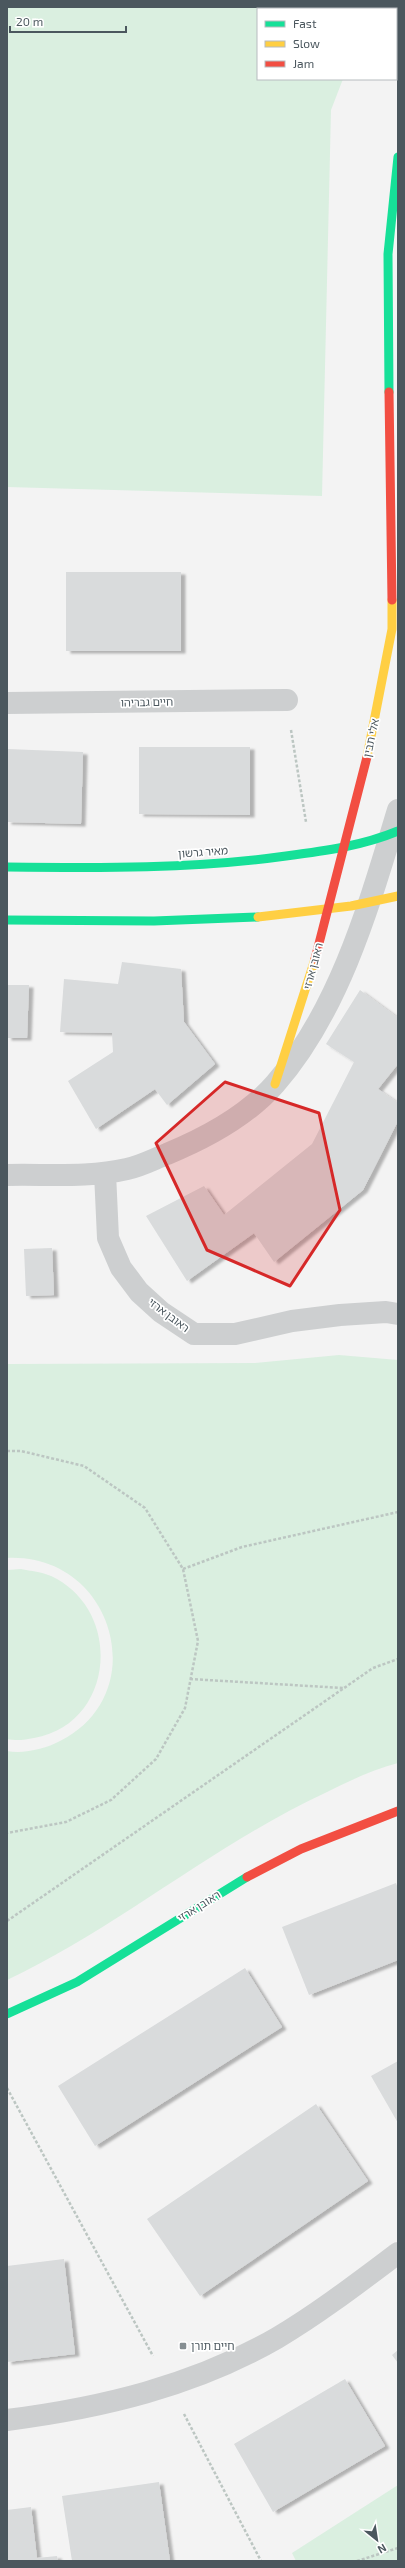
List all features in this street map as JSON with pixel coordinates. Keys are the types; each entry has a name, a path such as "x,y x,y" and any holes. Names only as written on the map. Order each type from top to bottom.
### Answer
{"street":[{"name":"אלי תבין","path":"345,847 395,639 388,254 398,157"},
{"name":"חיים גבריהו","path":"7,703 287,700"},
{"path":"369,903 394,833 398,810"},
{"name":"מאיר גרשון","path":"7,868 198,865 266,859 345,847 394,833"},
{"name":"ראובן ארזי","path":"275,1084 295,1028 345,847"},
{"path":"7,920 112,922 235,918 328,909 369,903 398,896"},
{"name":"ראובן ארזי","path":"7,1174 105,1173 129,1169 209,1136 241,1114 275,1084 301,1048 323,1010 348,958 369,903"},
{"name":"ראובן ארזי","path":"105,1173 108,1238 121,1268 139,1292 161,1312 194,1334 235,1334 292,1321 340,1315 386,1312 398,1314"},
{"name":"ראובן ארזי","path":"7,2014 77,1982 232,1885 294,1853 398,1811"},
{"path":"7,2420 64,2413 121,2401 169,2386 231,2361 276,2338 326,2306 398,2253"}],"path":[{"path":"287,700 310,852"},
{"path":"7,1451 21,1451 84,1466 145,1508 183,1569 198,1641 185,1708 156,1759 112,1800 66,1822 7,1833"},
{"path":"183,1569 242,1547 398,1512"},
{"path":"7,1921 373,1668 398,1659"},
{"path":"190,1679 344,1688"},
{"path":"7,2088 169,2386 261,2561"},
{"path":"357,2561 398,2548"}],"highlighted area":[{"path":"225,1082 319,1113 340,1210 290,1286 207,1250 156,1143"}],"green space":[{"path":"7,7 371,7 257,8 257,80 343,80 331,110 322,496 7,487"},
{"path":"339,1355 398,1360 398,1763 352,1780 284,1814 205,1861 88,1936 7,1980 7,1751 20,1752 48,1746 60,1741 89,1719 106,1692 113,1661 109,1630 96,1601 74,1578 44,1562 7,1558 7,1364 255,1363"},
{"path":"21,1569 51,1576 75,1592 91,1614 99,1639 100,1664 94,1690 81,1712 61,1728 34,1738 17,1740 7,1739 7,1570"},
{"path":"398,2485 398,2561 296,2561 292,2553"}],"building":[{"path":"66,572 181,572 181,651 66,651"},
{"path":"139,747 250,747 250,815 139,814"},
{"path":"7,749 83,752 81,824 7,822"},
{"path":"122,962 181,969 184,1022 215,1064 167,1105 155,1089 96,1129 68,1081 113,1052 112,1033 60,1032 64,979 118,984"},
{"path":"7,985 29,985 27,1038 7,1038"},
{"path":"360,990 398,1018 398,1064 378,1089 398,1103 398,1121 363,1190 274,1262 254,1233 187,1281 146,1216 204,1186 224,1215 312,1144 354,1062 326,1044"},
{"path":"52,1248 54,1295 26,1296 24,1249"},
{"path":"396,1883 398,1889 398,1960 309,1995 282,1927"},
{"path":"245,1968 282,2027 95,2146 58,2086"},
{"path":"398,2061 398,2123 371,2076"},
{"path":"316,2104 368,2181 200,2296 147,2219"},
{"path":"64,2259 75,2354 7,2362 7,2266"},
{"path":"398,2350 398,2363 392,2355"},
{"path":"345,2379 385,2446 273,2512 234,2444"},
{"path":"159,2482 170,2561 72,2561 62,2496"},
{"path":"31,2507 37,2558 57,2556 58,2561 7,2561 7,2510"}],"traffic: fast":[{"path":"389,392 388,254 398,157"},
{"path":"7,867 146,867 251,860 343,847 371,841 398,831"},
{"path":"7,920 154,921 258,917"},
{"path":"7,2014 77,1982 247,1877"}],"traffic: slow":[{"path":"367,757 392,629 392,600"},
{"path":"258,917 351,906 398,896"},
{"path":"275,1084 315,959"}],"traffic: jam":[{"path":"389,392 392,600"},
{"path":"315,959 367,757"},
{"path":"247,1877 301,1849 398,1811"}],"place":[{"name":"חיים תורן","path":"183,2346"}]}
